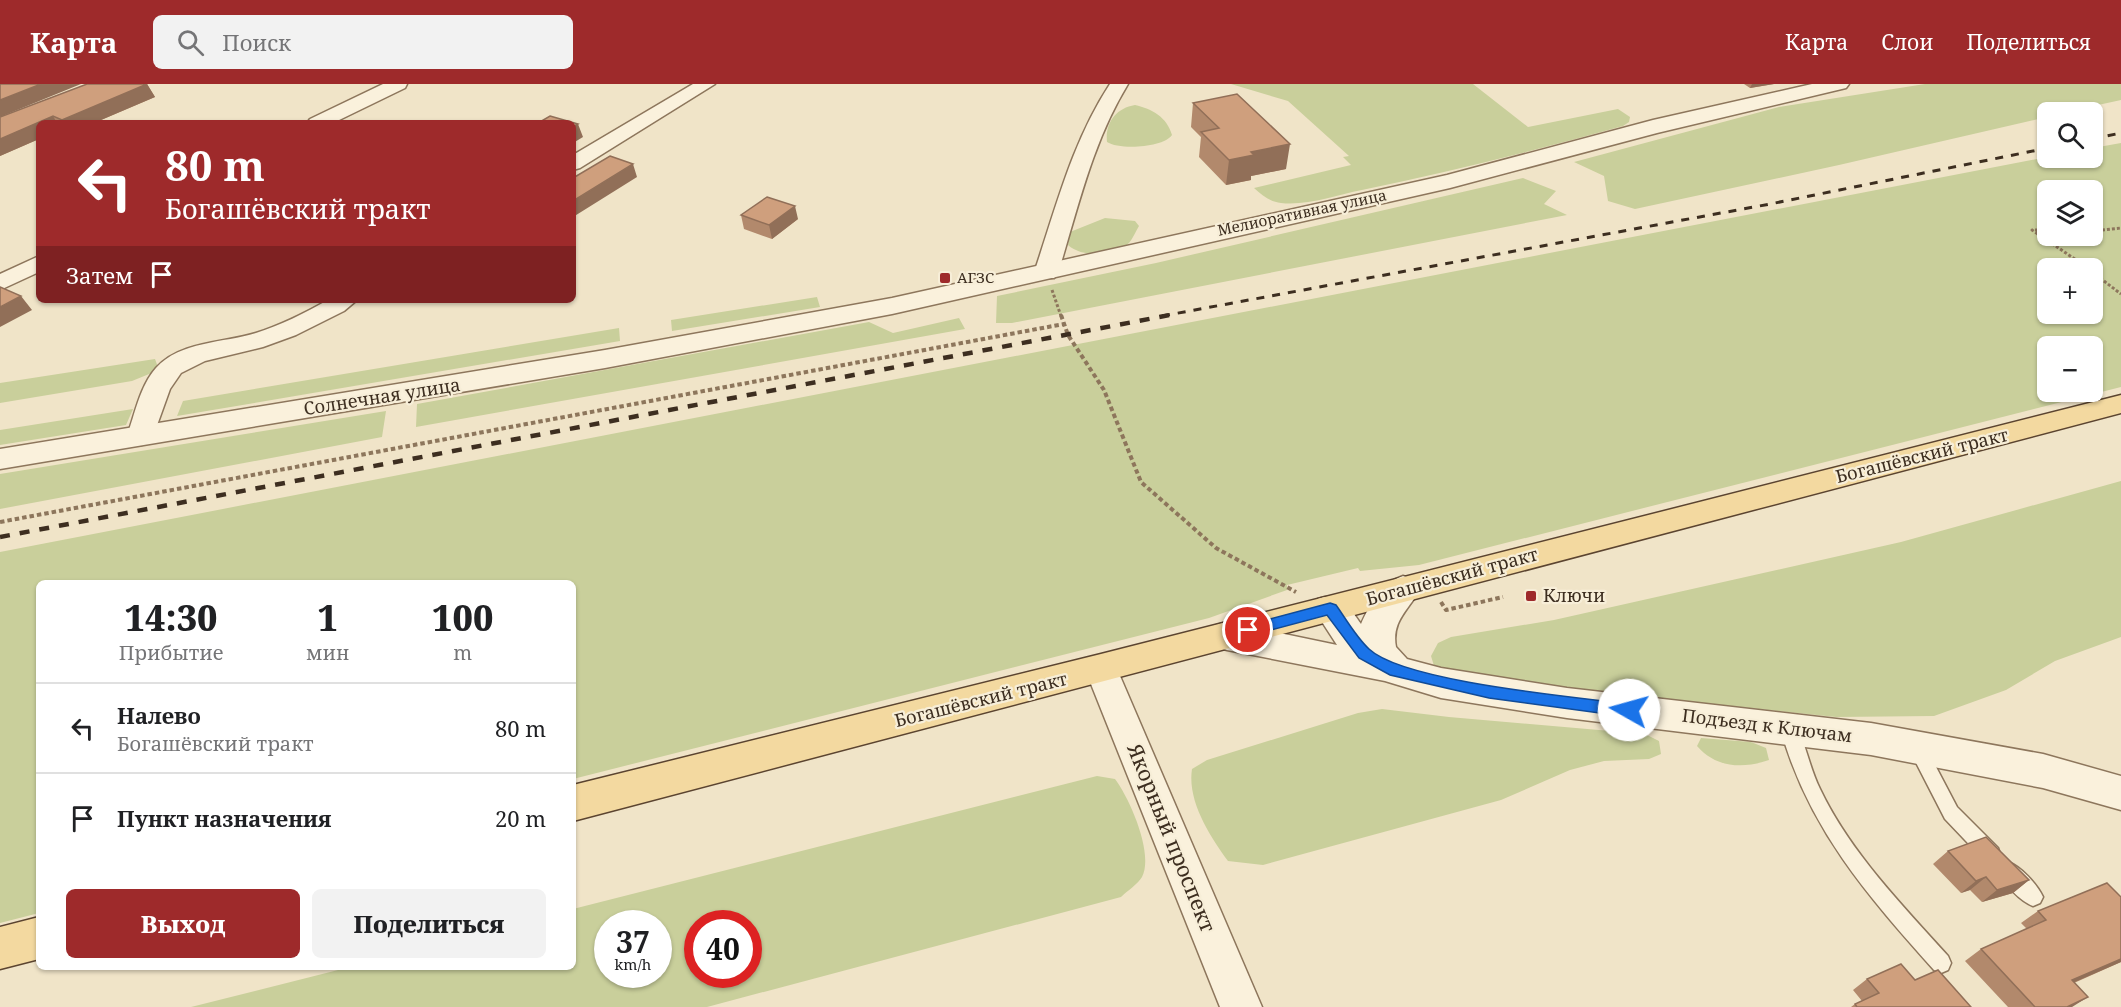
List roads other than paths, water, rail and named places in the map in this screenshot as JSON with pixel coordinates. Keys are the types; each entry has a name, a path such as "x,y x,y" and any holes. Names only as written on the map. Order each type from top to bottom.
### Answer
{"main road":[{"name":"Богашёвский тракт","path":"576,802 1101,669 2121,404"},
{"path":"0,948 36,939"}],"street":[{"path":"323,120 398,84"},
{"path":"576,162 706,84"},
{"path":"1046,273 1086,141 1119,84"},
{"name":"Мелиоративная улица","path":"763,331 1046,273 1210,233 1450,181 1653,127 1830,85"},
{"path":"0,283 36,265"},
{"path":"141,436 164,376 173,366 204,354 265,338 314,319 340,303"},
{"name":"Солнечная улица","path":"0,459 763,331"},
{"path":"1395,670 1378,650 1377,626 1387,607 1403,590"},
{"name":"Подъезд к Ключам","path":"1330,608 1364,654 1395,670 1489,692 1917,747 2043,771 2121,793"},
{"path":"1227,636 1395,670"},
{"name":"Якорный проспект","path":"1101,669 1241,1007"}],"lane":[{"path":"1790,730 1796,757 1824,813 1871,886 1941,963"},
{"path":"1917,747 1951,813 2033,897"}],"railway":[{"path":"2103,137 2121,133"},
{"path":"1162,316 1770,204 2037,150"},
{"path":"0,537 1170,315"}],"place":[{"name":"АГЗС","path":"945,278"},
{"name":"Ключи","path":"1531,596"}]}
